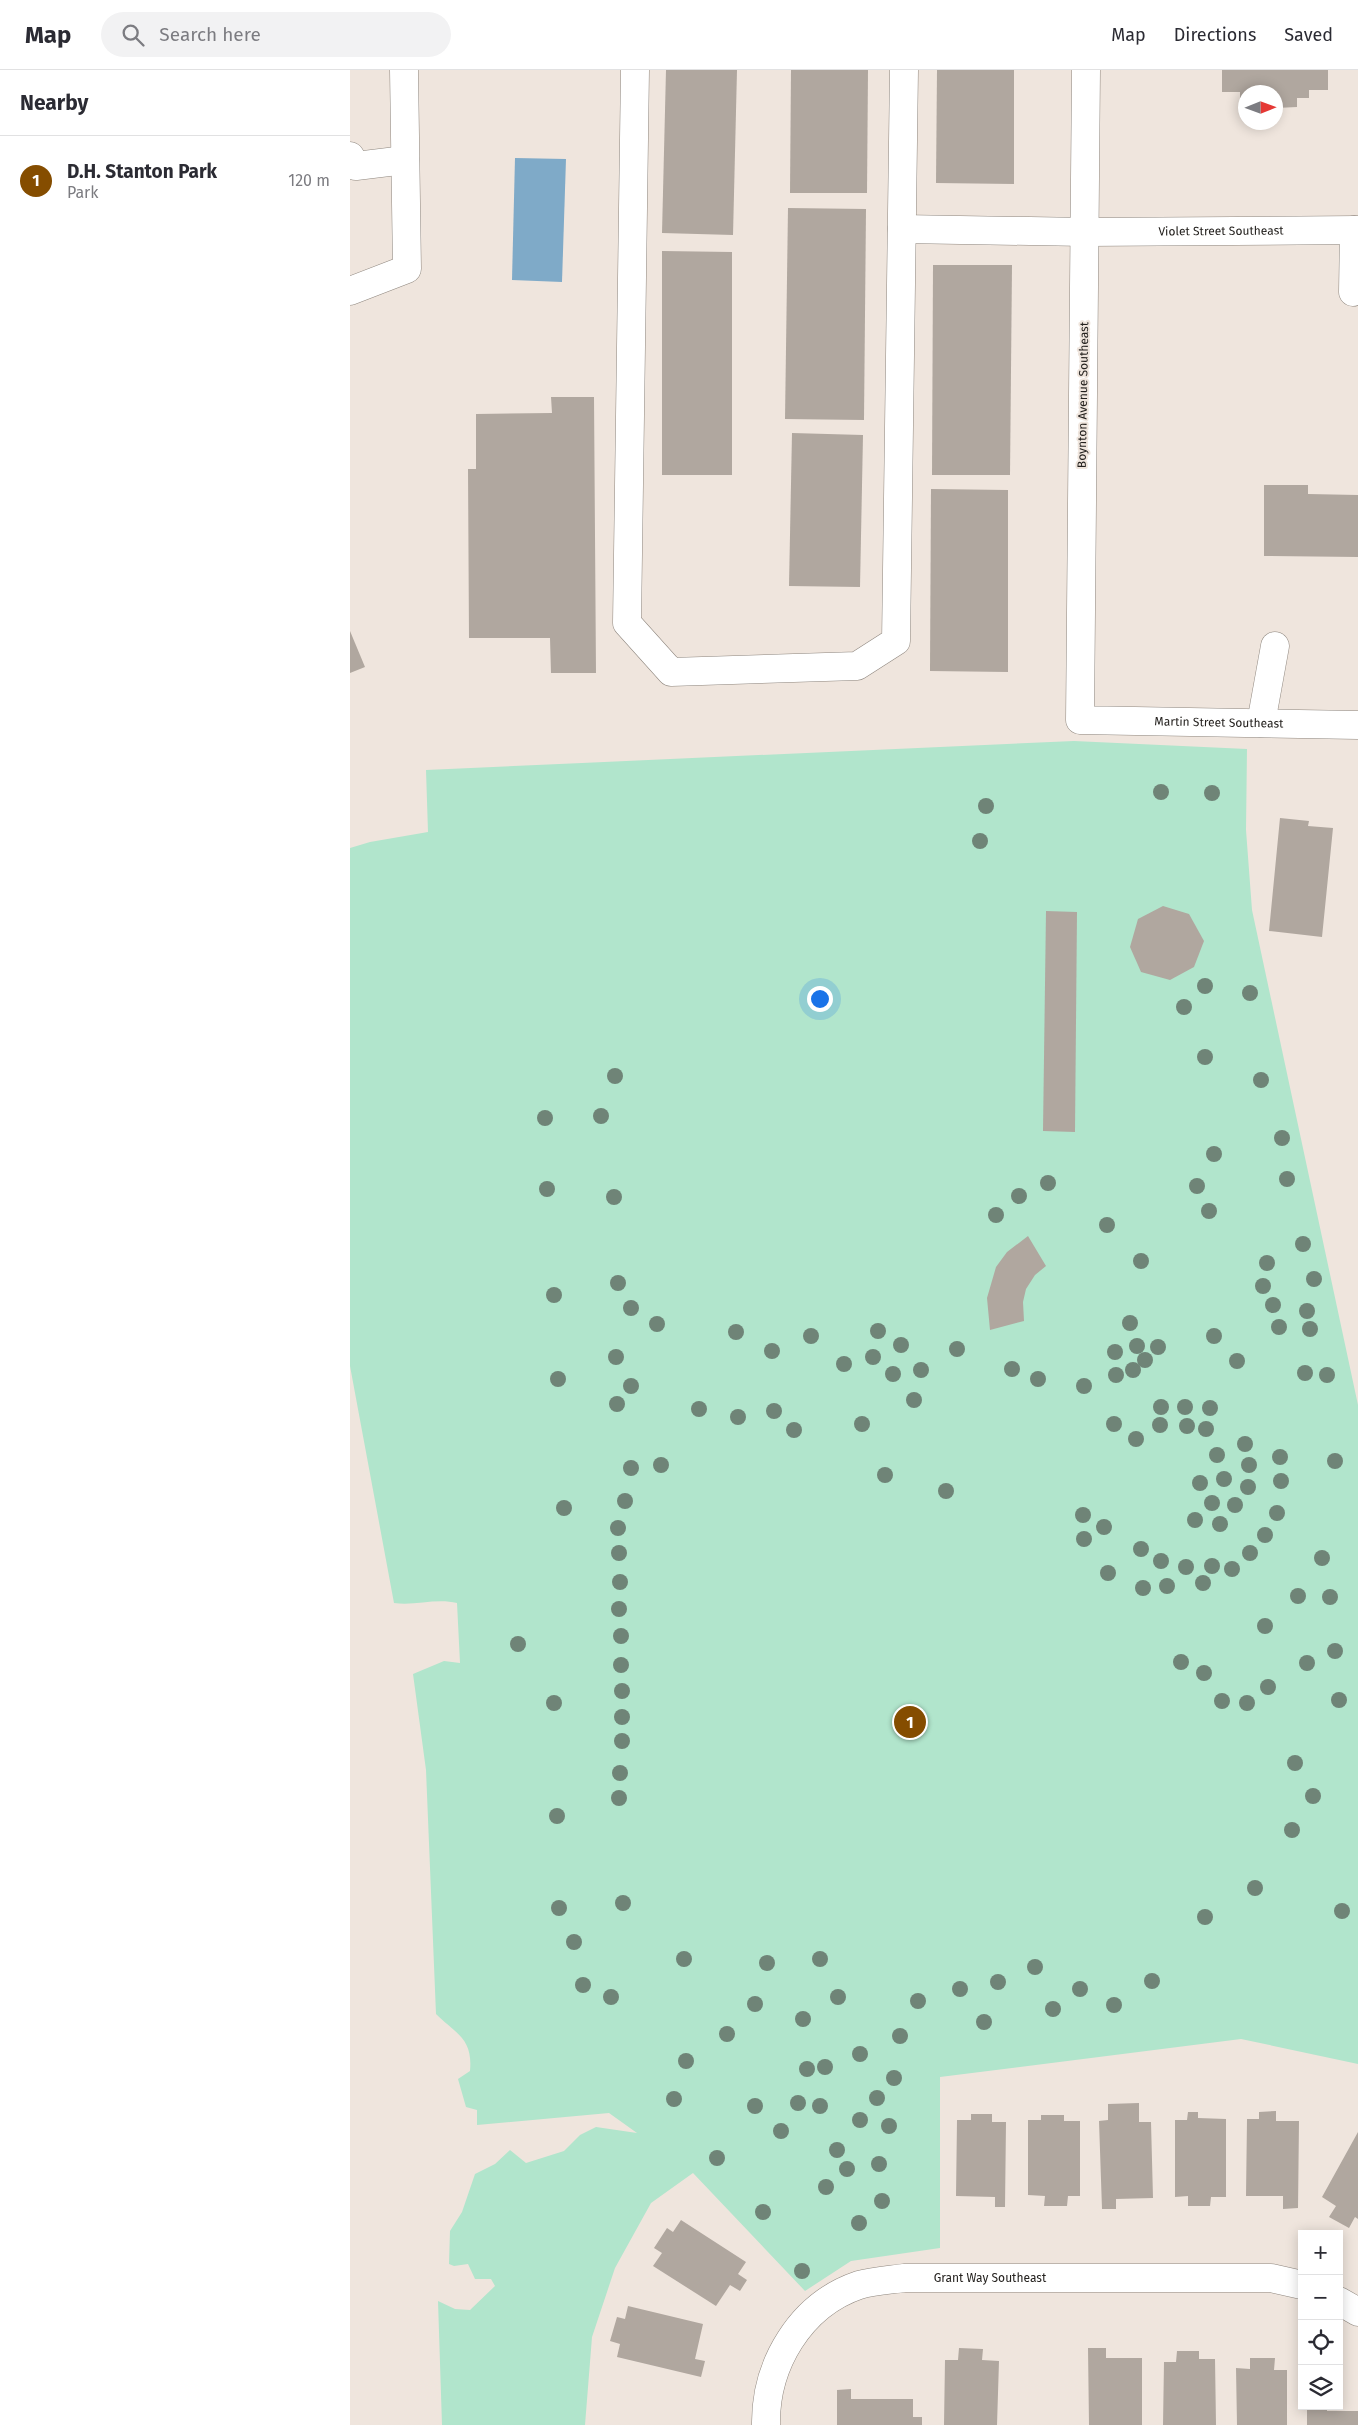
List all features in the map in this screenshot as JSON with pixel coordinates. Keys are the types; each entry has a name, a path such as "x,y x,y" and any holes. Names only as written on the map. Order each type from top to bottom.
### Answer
{"street":[{"path":"350,290 407,269 404,70"},
{"path":"635,70 627,624 671,672 856,666 896,641 904,70"},
{"name":"Boynton Avenue Southeast","path":"1080,720 1086,70"},
{"path":"350,156 356,166 405,160"},
{"name":"Violet Street Southeast","path":"902,229 1085,232 1356,230"},
{"path":"1353,292 1356,230"},
{"path":"1261,723 1275,646"},
{"name":"Martin Street Southeast","path":"1080,720 1358,725"},
{"name":"Grant Way Southeast","path":"766,2425 766,2410 774,2370 794,2332 825,2302 859,2285 904,2278 1271,2278 1298,2284"},
{"path":"1343,2303 1358,2312"}],"green space":[{"path":"1074,741 1247,749 1246,830 1252,910 1358,1405 1358,2064 1241,2039 940,2077 940,2248 851,2261 805,2291 693,2173 651,2203 615,2268 592,2337 585,2425 442,2425 438,2301 455,2309 470,2310 495,2286 491,2279 475,2279 468,2264 454,2266 449,2264 450,2231 462,2212 475,2174 495,2164 510,2150 526,2163 564,2151 580,2135 596,2127 637,2133 609,2113 477,2125 477,2110 466,2107 458,2079 470,2071 469,2051 462,2038 436,2014 426,1770 413,1674 444,1661 460,1663 457,1603 441,1601 410,1604 394,1603 350,1366 350,848 370,842 428,832 426,770"}],"water":[{"path":"515,158 566,159 562,282 512,280"}],"building":[{"path":"666,70 737,70 733,235 662,233"},
{"path":"791,70 868,70 867,193 790,193"},
{"path":"937,70 1014,70 1014,184 936,183"},
{"path":"1222,70 1328,70 1328,90 1309,90 1309,98 1297,98 1297,107 1283,108 1283,85 1238,85 1238,92 1222,92"},
{"path":"788,208 866,209 864,420 785,419"},
{"path":"662,251 732,252 732,475 662,475"},
{"path":"933,265 1012,265 1010,475 932,475"},
{"path":"551,397 594,397 596,673 551,673 550,638 469,638 468,469 476,469 476,414 552,413"},
{"path":"792,433 863,435 860,587 789,586"},
{"path":"1264,485 1308,485 1308,494 1358,495 1358,557 1264,556"},
{"path":"931,489 1008,490 1008,672 930,671"},
{"path":"350,631 365,667 350,673"},
{"path":"1280,818 1309,821 1308,826 1333,828 1322,937 1269,931"},
{"path":"1163,906 1189,914 1204,941 1194,967 1170,980 1141,972 1130,947 1138,919"},
{"path":"1046,911 1077,912 1075,1132 1043,1131"},
{"path":"1028,1236 1046,1266 1035,1275 1026,1289 1023,1302 1024,1321 990,1330 987,1298 996,1267 1007,1252"},
{"path":"1139,2103 1139,2122 1151,2122 1153,2198 1116,2199 1116,2209 1102,2209 1099,2121 1108,2120 1108,2104"},
{"path":"1276,2111 1276,2121 1299,2121 1298,2208 1283,2209 1283,2196 1246,2196 1247,2119 1259,2119 1259,2112"},
{"path":"1188,2112 1198,2112 1198,2118 1226,2119 1226,2197 1211,2197 1210,2206 1188,2206 1188,2196 1175,2197 1175,2120 1187,2120"},
{"path":"971,2114 992,2114 992,2122 1006,2122 1005,2207 995,2207 995,2197 956,2196 957,2120 971,2120"},
{"path":"1041,2115 1064,2115 1064,2121 1080,2121 1080,2196 1068,2196 1067,2206 1044,2206 1045,2196 1028,2195 1028,2120 1041,2120"},
{"path":"1358,2132 1358,2219 1355,2217 1349,2228 1329,2217 1336,2206 1322,2197"},
{"path":"681,2220 746,2262 738,2274 747,2280 740,2291 730,2285 716,2306 653,2266 662,2253 654,2248 667,2228 673,2232"},
{"path":"628,2306 703,2324 695,2359 705,2361 701,2377 617,2357 620,2344 610,2341 617,2317 625,2319"},
{"path":"959,2348 983,2349 982,2360 999,2361 997,2425 944,2425 945,2360 958,2360"},
{"path":"1088,2348 1106,2348 1106,2358 1142,2358 1142,2425 1089,2425"},
{"path":"1177,2351 1199,2351 1199,2359 1215,2359 1216,2425 1163,2425 1164,2362 1176,2362"},
{"path":"1250,2358 1275,2358 1274,2370 1287,2370 1287,2425 1237,2425 1236,2368 1250,2369"},
{"path":"851,2389 851,2399 913,2399 913,2417 922,2417 922,2425 837,2425 837,2390"},
{"path":"1307,2410 1358,2411 1358,2425 1307,2425"}],"place":[{"name":"D.H. Stanton Park","path":"910,1722"}]}
